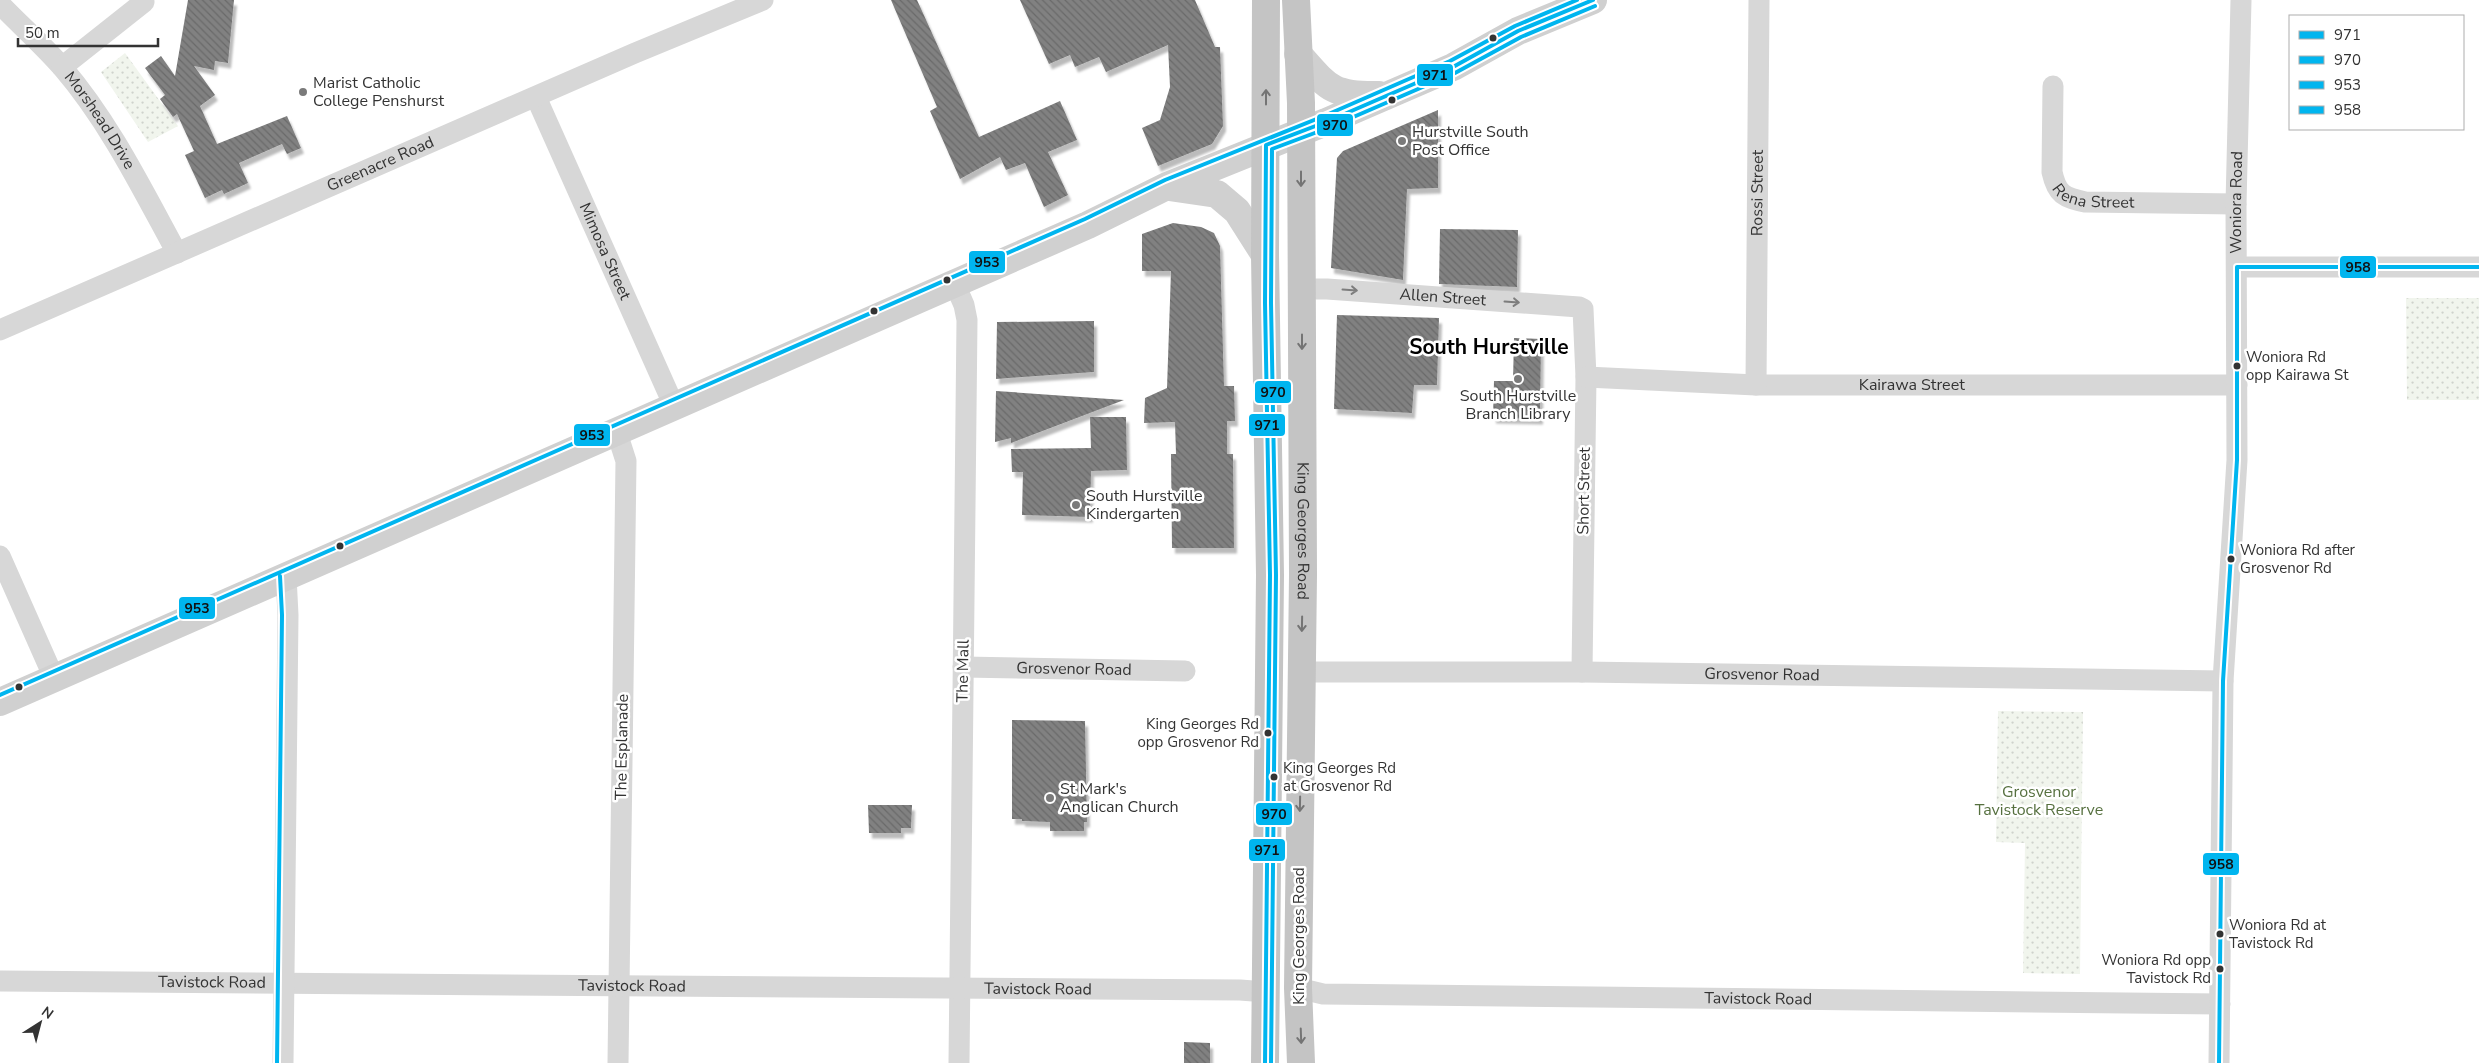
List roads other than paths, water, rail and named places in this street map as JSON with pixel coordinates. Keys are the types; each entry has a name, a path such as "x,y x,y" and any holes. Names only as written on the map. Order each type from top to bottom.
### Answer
{"highway":[{"name":"King Georges Road","path":"1265,1063 1270,539 1265,255 1266,0"},
{"name":"King Georges Road","path":"1296,0 1301,130 1302,289 1302,672 1298,988 1301,1063"}],"street":[{"name":"Greenacre Road","path":"0,330 763,0"},
{"path":"0,702 954,282 1088,225 1168,186 1301,130 1326,122 1453,67 1518,31 1593,0"},
{"name":"Rossi Street","path":"1756,385 1759,0"},
{"name":"Woniora Road","path":"2219,1063 2223,681 2234,521 2237,385 2238,267 2236,204 2241,0"},
{"path":"62,67 144,2"},
{"name":"Morshead Drive","path":"0,4 62,67 116,142 177,253"},
{"path":"1298,54 1328,87 1354,95 1386,95"},
{"name":"Rena Street","path":"2053,86 2052,172 2055,184 2066,197 2085,202 2236,204"},
{"name":"Mimosa Street","path":"536,97 674,406"},
{"path":"1168,186 1217,194 1237,211 1265,255"},
{"path":"2238,267 2479,267"},
{"name":"The Mall","path":"954,282 964,305 967,320 959,1063"},
{"name":"Allen Street","path":"1302,289 1327,289 1579,307 1583,309"},
{"name":"Short Street","path":"1582,672 1586,377 1583,309"},
{"name":"Kairawa Street","path":"1586,377 1756,385 2237,385"},
{"name":"The Esplanade","path":"617,432 626,461 618,1063"},
{"path":"0,556 54,678"},
{"path":"283,1063 288,615 286,576"},
{"name":"Grosvenor Road","path":"963,667 1185,671"},
{"name":"Grosvenor Road","path":"1302,672 1582,672 2223,681"},
{"name":"Tavistock Road","path":"0,981 618,984 960,990 1240,990 1266,992"},
{"name":"Tavistock Road","path":"1298,988 1323,994 2220,1004"}],"place":[{"name":"Marist Catholic College Penshurst","path":"303,92"},
{"name":"Hurstville South Post Office","path":"1402,141"},
{"name":"Woniora Rd opp Kairawa St","path":"2237,366"},
{"name":"South Hurstville Branch Library","path":"1518,379"},
{"name":"South Hurstville Kindergarten","path":"1076,505"},
{"name":"Woniora Rd after Grosvenor Rd","path":"2231,559"},
{"name":"King Georges Rd opp Grosvenor Rd","path":"1268,733"},
{"name":"King Georges Rd at Grosvenor Rd","path":"1274,777"},
{"name":"St Mark's Anglican Church","path":"1050,798"},
{"name":"Woniora Rd at Tavistock Rd","path":"2220,934"},
{"name":"Woniora Rd opp Tavistock Rd","path":"2220,969"}],"district":[{"name":"South Hurstville","path":"1489,347"}],"park label":[{"name":"Grosvenor Tavistock Reserve","path":"2039,801"}]}
